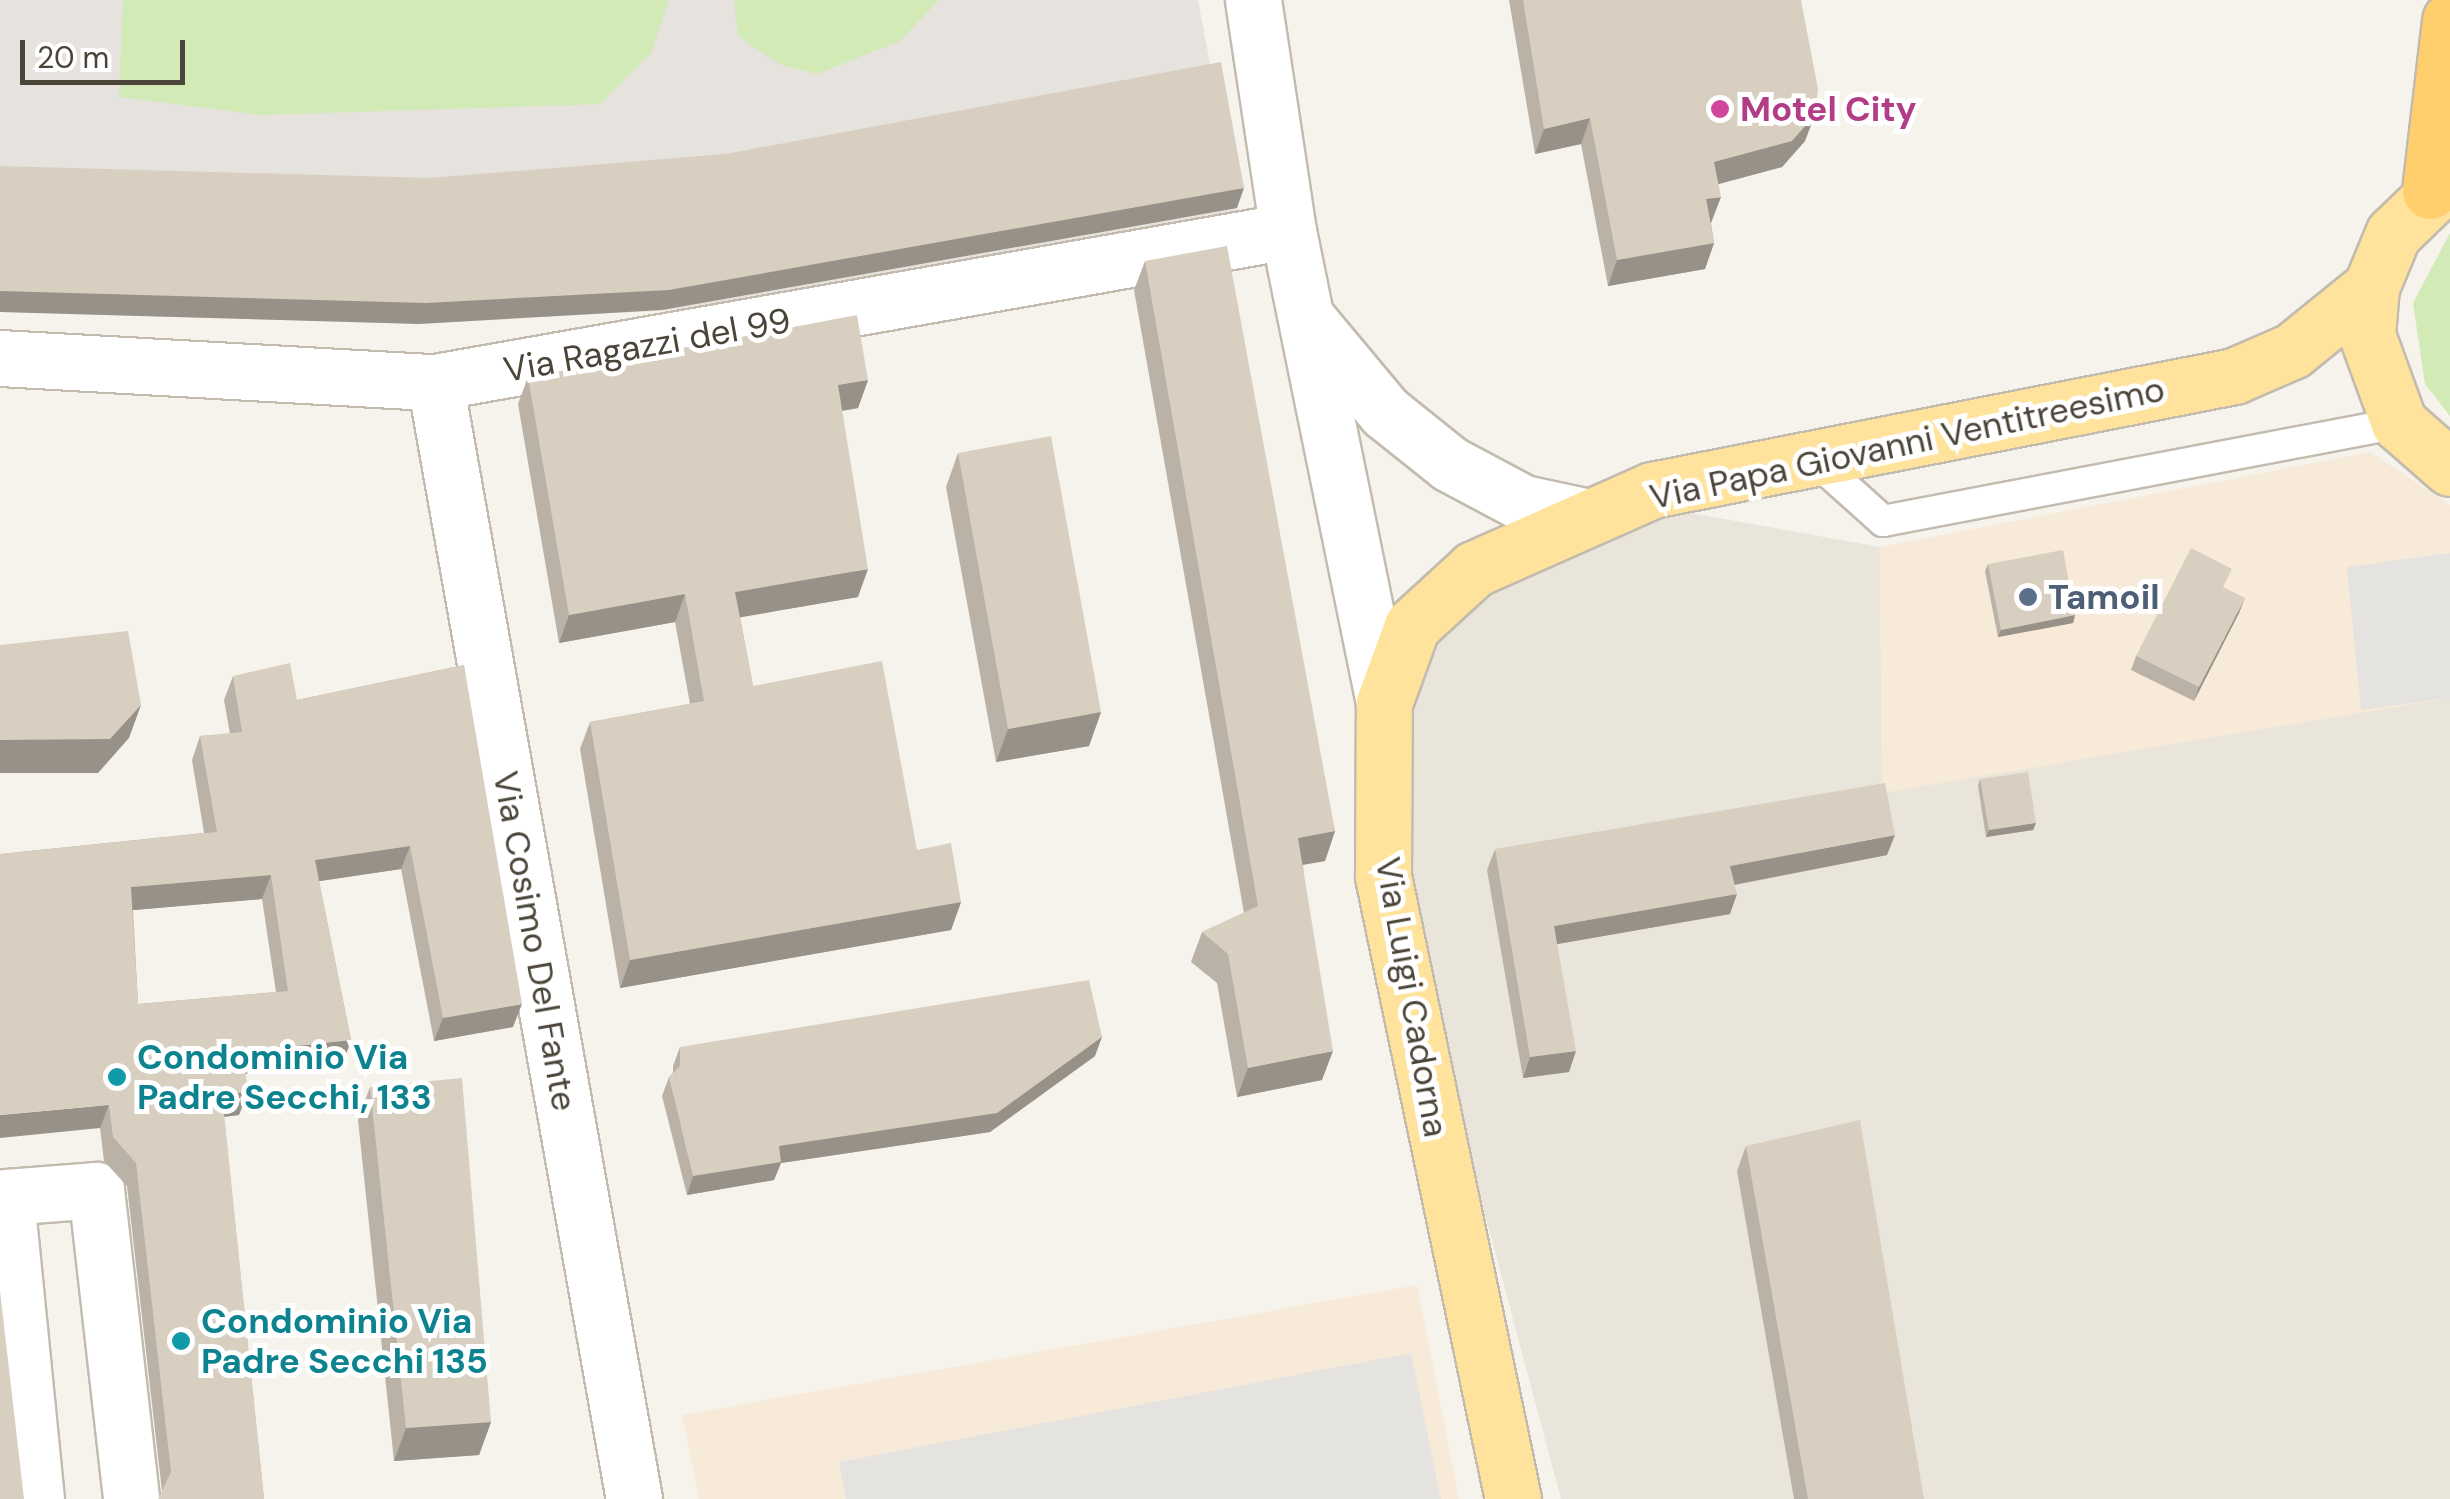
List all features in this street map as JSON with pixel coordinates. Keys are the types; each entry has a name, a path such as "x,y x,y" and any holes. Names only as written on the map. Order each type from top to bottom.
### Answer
{"highway":[{"path":"2440,185 2450,20"}],"main road":[{"path":"2440,185 2393,234 2371,288 2373,366 2399,423 2450,468"},
{"name":"Via Papa Giovanni Ventitreesimo","path":"1384,703 1412,626 1474,570 1652,490 2234,376 2292,351 2371,288"},
{"name":"Via Luigi Cadorna","path":"1384,703 1383,876 1513,1499"}],"street":[{"name":"Via Luigi Cadorna","path":"1253,0 1288,231 1384,703"},
{"name":"Via Ragazzi del 99","path":"0,358 435,382 1288,231"},
{"name":"Via Luigi Cadorna","path":"1305,316 1385,412 1450,464 1523,503 1589,517"},
{"name":"Via Cosimo Del Fante","path":"435,382 634,1499"},
{"path":"36,1499 6,1197 96,1190 130,1499"}],"lane":[{"path":"1814,459 1883,521 2399,423"}],"shaded area":[{"path":"0,0 1198,0 1238,214 741,306 419,324 0,312"},
{"path":"2370,452 2450,505 2450,698 1882,793 1880,547"},
{"path":"1652,506 1880,547 1882,792 2450,698 2450,1499 1561,1499 1396,881 1396,702 1425,636 1484,581"},
{"path":"2450,553 2450,698 2361,710 2347,567"},
{"path":"1417,1285 1459,1499 699,1499 682,1415"},
{"path":"1411,1353 1441,1499 846,1499 839,1462"}],"green space":[{"path":"123,0 669,0 651,53 600,104 262,115 119,97"},
{"path":"734,0 939,0 900,41 817,74 781,65 738,36"},
{"path":"2450,233 2450,416 2425,384 2413,303"}],"building":[{"path":"1523,0 1801,0 1818,89 1815,115 1792,141 1714,162 1721,197 1706,199 1714,243 1617,260 1590,118 1544,129"},
{"path":"1221,62 1244,188 669,290 426,303 0,291 0,166 430,178 725,154"},
{"path":"1227,246 1335,831 1298,838 1333,1051 1248,1068 1228,954 1202,932 1258,906 1145,261"},
{"path":"857,315 868,380 838,385 868,569 735,592 753,686 882,661 917,850 951,843 961,902 630,960 590,722 704,701 685,594 569,615 528,377"},
{"path":"1051,436 1101,712 1008,729 958,453"},
{"path":"2191,548 2232,569 2223,587 2245,598 2199,687 2136,656"},
{"path":"2063,550 2075,615 2001,630 1988,564"},
{"path":"128,631 141,705 110,739 0,740 0,645"},
{"path":"290,663 297,700 464,665 522,1004 443,1018 410,846 315,860 351,1040 243,1052 248,1092 222,1094 264,1499 158,1499 171,1472 136,1163 113,1137 109,1105 0,1115 0,854 217,832 200,736 242,732 233,676","holes":["271,875 288,991 138,1004 131,887"]},
{"path":"2028,772 2036,823 1989,830 1980,779"},
{"path":"1885,783 1895,835 1730,866 1737,894 1554,926 1576,1051 1530,1057 1495,849"},
{"path":"1089,980 1102,1037 997,1113 779,1146 781,1162 693,1176 669,1077 680,1066 680,1047"},
{"path":"462,1078 491,1422 406,1428 370,1087"},
{"path":"1860,1120 1924,1499 1808,1499 1746,1146"},
{"path":"0,1291 24,1499 0,1499"}],"place":[{"name":"Motel City","path":"1720,109"},
{"name":"Tamoil","path":"2028,597"},
{"name":"Condominio Via Padre Secchi, 133","path":"117,1077"},
{"name":"Condominio Via Padre Secchi 135","path":"181,1341"}]}
